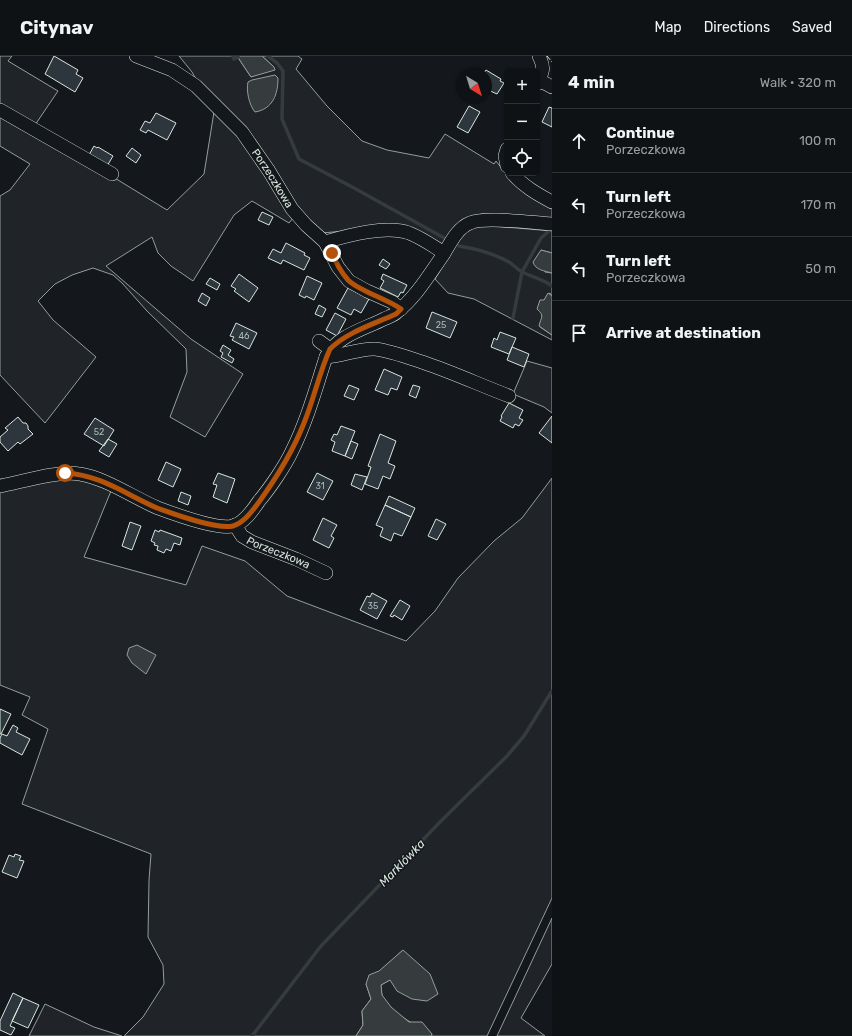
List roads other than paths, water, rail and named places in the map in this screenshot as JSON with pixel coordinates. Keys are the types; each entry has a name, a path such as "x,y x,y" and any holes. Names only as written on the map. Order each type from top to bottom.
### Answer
{"street":[{"name":"Porzeczkowa","path":"136,56 172,70 196,86 242,132 266,165 292,210 325,242 338,267 349,281 367,292 392,302 401,309"},
{"path":"538,56 543,65 543,78 552,87"},
{"path":"0,110 112,174"},
{"path":"515,176 537,194 552,202"},
{"path":"325,349 346,337 396,314 409,302 460,230 469,223 482,220 552,224"},
{"path":"325,242 375,231 393,230 409,233 423,239 444,254"},
{"name":"Porzeczkowa","path":"0,486 65,473 80,474 97,479 165,510 194,520 225,527 235,525 249,515 292,452 304,422 325,349"},
{"path":"325,349 338,356 374,349 400,355 509,396"},
{"name":"Porzeczkowa","path":"235,525 242,536 252,542 296,559 326,573"}],"waterway":[{"path":"233,56 234,59 238,57"},
{"path":"268,56 277,63 283,71 282,119 299,159 446,239"},
{"path":"513,318 522,272 541,238 549,231"},
{"path":"459,246 479,250 497,256 509,262 522,272 542,280 552,286"},
{"name":"Marklówka","path":"252,1036 321,946 441,821 507,756 524,736 552,691"}]}
